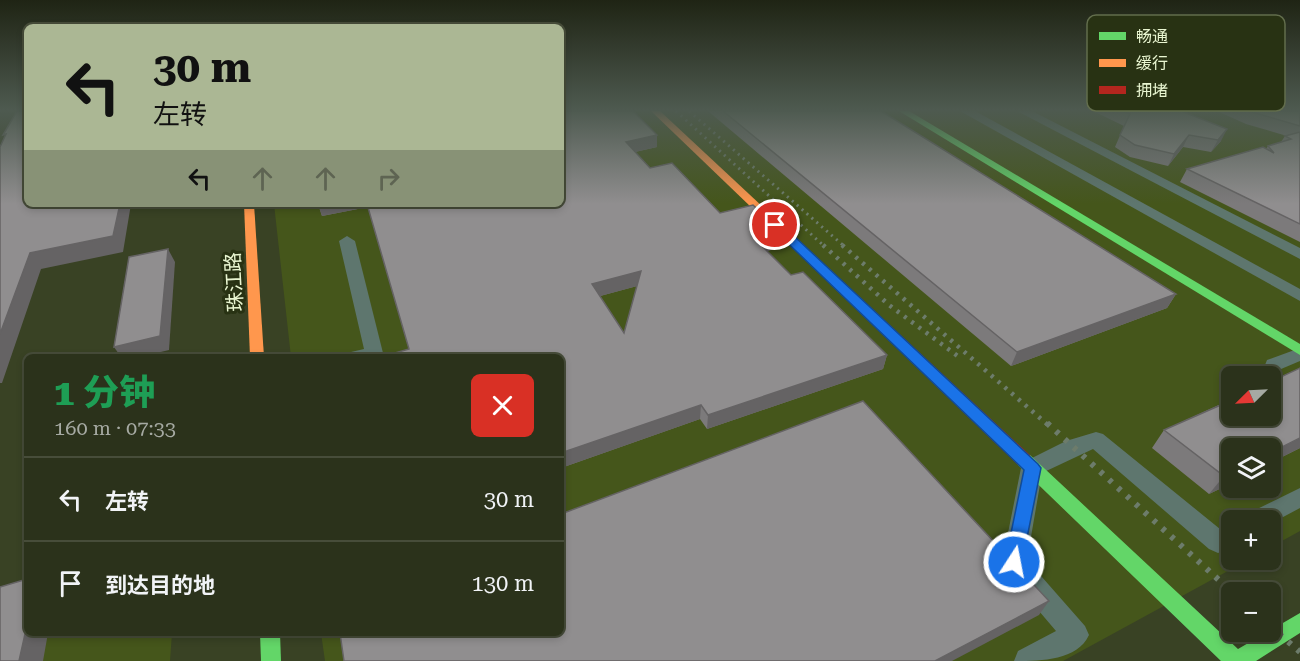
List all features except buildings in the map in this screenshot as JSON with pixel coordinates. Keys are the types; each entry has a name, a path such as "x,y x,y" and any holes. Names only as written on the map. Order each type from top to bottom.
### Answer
{"street":[{"path":"688,142 1236,661 1300,622"},
{"path":"954,142 1300,352"},
{"path":"1022,142 1300,296"},
{"path":"1083,142 1300,254"},
{"name":"珠江路","path":"249,207 257,354"},
{"path":"347,241 374,353 370,354"},
{"path":"1274,365 1300,352"},
{"path":"1032,468 1074,447 1096,440 1218,542 1221,540"},
{"path":"1028,661 1076,635 1014,562 1032,468"},
{"path":"1276,510 1300,497"},
{"path":"270,636 271,661"}],"shaded area":[{"path":"564,142 1300,142 1300,531 1281,541 1281,510 1221,510 1221,570 1230,570 1063,661 325,661 321,636 564,636 564,354 291,354 274,207 564,207"},
{"path":"0,596 24,629 24,636 172,636 170,661 0,661"}],"railway":[{"path":"710,142 824,246"},
{"path":"724,142 844,246"},
{"path":"823,245 889,305 959,357"},
{"path":"842,245 1048,425"},
{"path":"1047,423 1221,582"},
{"path":"1281,636 1300,652"}],"traffic: fast":[{"path":"954,142 1300,350"},
{"path":"1024,460 1236,661"},
{"path":"1237,661 1300,622"},
{"path":"270,636 271,661"}],"traffic: slow":[{"path":"688,142 834,280"},
{"path":"249,207 257,354"}],"traffic: jam":[{"path":"834,280 1024,460"}],"route":[{"path":"775,225 1032,468 1014,562"}]}
